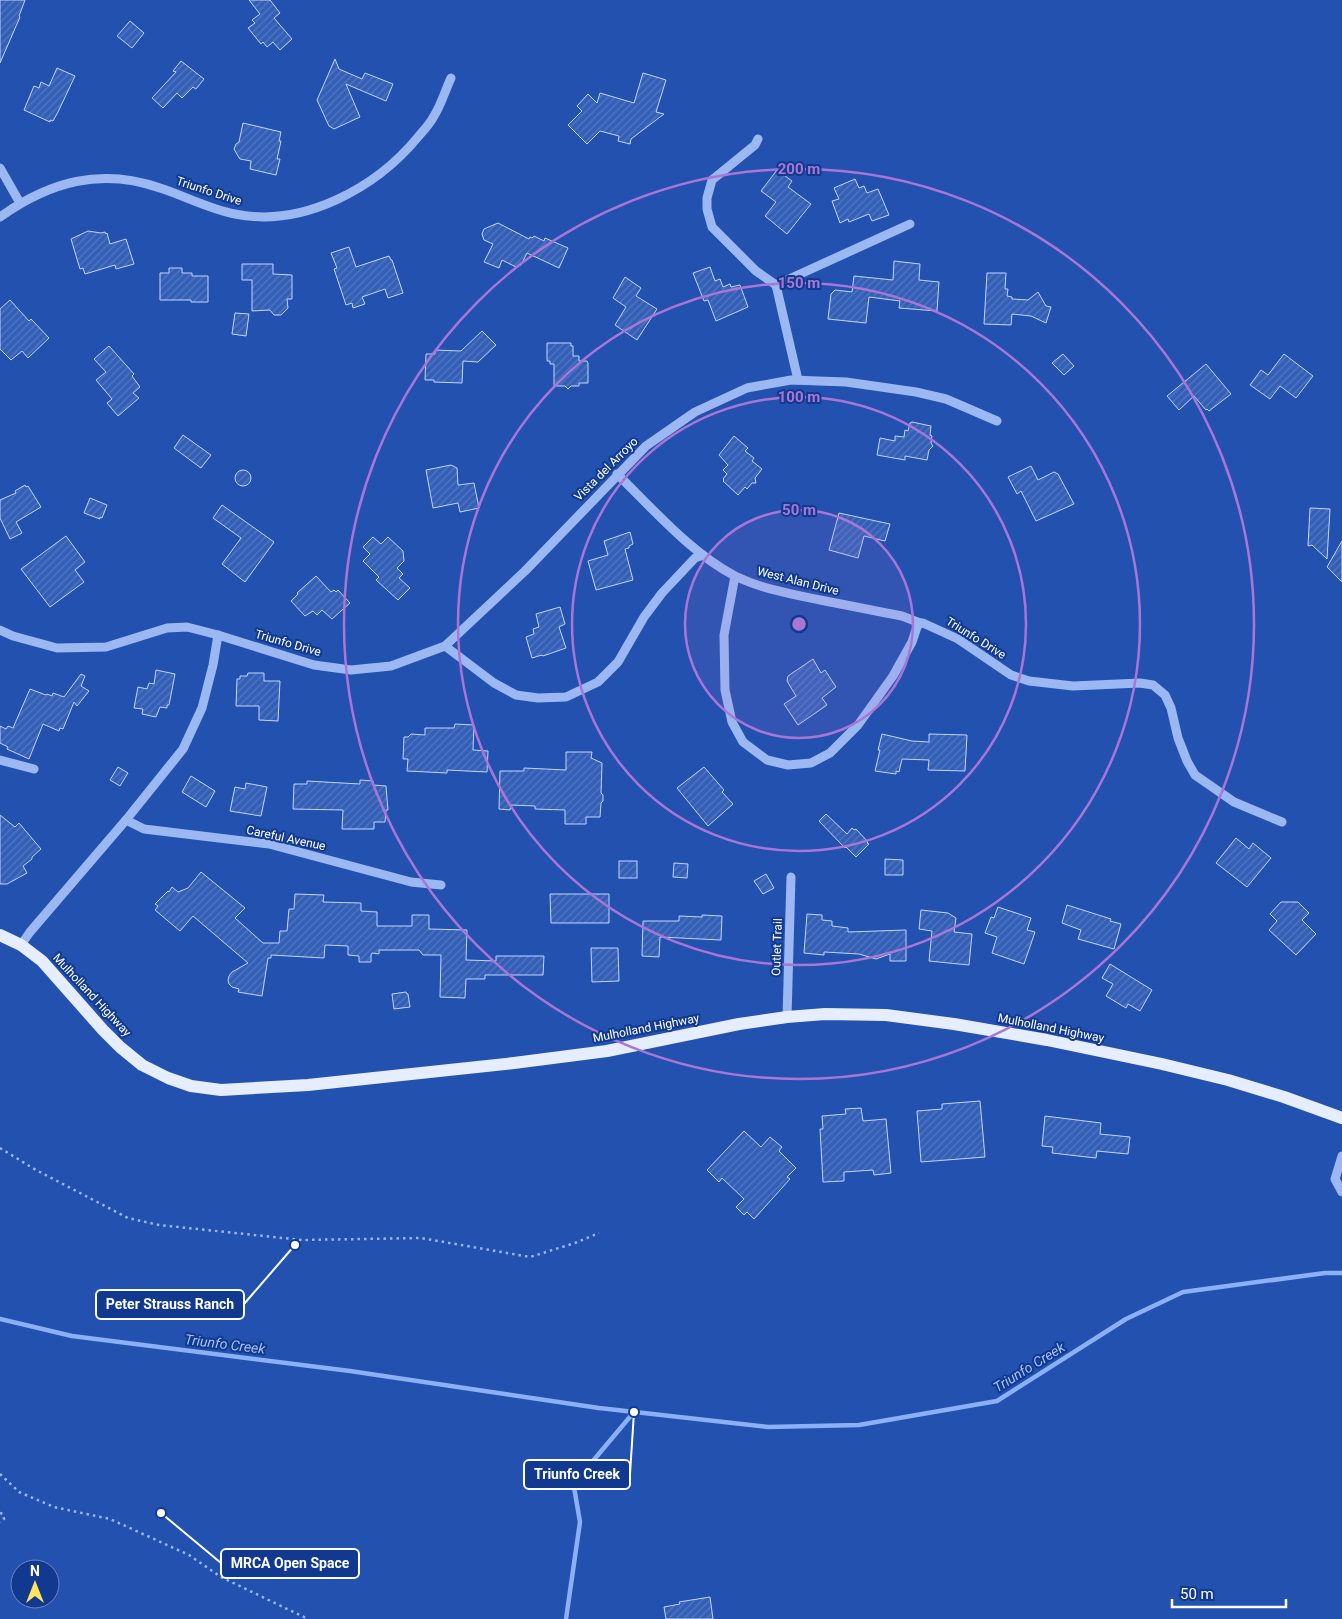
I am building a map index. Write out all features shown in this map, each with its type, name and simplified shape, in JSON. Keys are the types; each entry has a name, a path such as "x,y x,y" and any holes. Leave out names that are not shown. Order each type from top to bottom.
{"main road":[{"name":"Mulholland Highway","path":"0,935 22,945 42,961 103,1030 142,1065 168,1078 191,1086 221,1090 308,1085 434,1073 607,1051 739,1024 787,1017 825,1014 886,1015 954,1024 1047,1040 1162,1064 1228,1080 1284,1097 1342,1118"}],"street":[{"name":"Triunfo Drive","path":"0,217 20,203 58,186 90,178 127,179 159,187 201,204 235,214 279,216 310,210 342,197 369,182 406,152 434,117 451,78"},
{"path":"758,139 755,145 712,180 707,198 707,209 712,227 756,270 776,285 798,380"},
{"path":"0,168 20,203"},
{"path":"776,285 910,224"},
{"name":"Vista del Arroyo","path":"445,646 525,571 646,446 696,412 748,388 791,380 846,382 916,392 946,399 997,421"},
{"name":"West Alan Drive","path":"617,474 703,555 735,576 757,586 902,616 920,623"},
{"path":"445,646 494,683 516,695 538,698 566,697 598,682 618,662 644,617 662,593 695,558 703,555"},
{"path":"735,576 724,635 725,690 732,722 743,742 767,760 788,765 811,763 830,754 858,725 894,676 920,623"},
{"name":"Triunfo Drive","path":"920,623 936,628 958,639 1011,674 1029,681 1073,686 1140,683 1153,685 1165,695 1171,708 1181,746 1195,775 1234,802 1282,822"},
{"name":"Triunfo Drive","path":"0,630 14,636 57,648 106,647 167,628 187,627 314,665 351,670 391,666 445,646"},
{"path":"22,945 30,932 126,820 183,749 202,708 213,665 218,635"},
{"path":"0,760 34,769"},
{"name":"Careful Avenue","path":"126,820 144,829 269,844 411,882 441,885"},
{"name":"Outlet Trail","path":"787,1017 791,877"},
{"path":"1342,1156 1335,1180 1342,1192"}],"path":[{"path":"0,1148 36,1170 128,1218 159,1225 302,1240 421,1238 530,1257 575,1243 599,1233"},
{"path":"0,1474 19,1492 54,1507 110,1519 189,1556 221,1577 308,1619"},
{"path":"0,1513 3,1514 4,1519 0,1522"}],"shaded area":[{"path":"0,0 1342,0 1342,1619 0,1619"}],"building":[{"path":"0,0 25,0 20,17 0,63"},
{"path":"249,0 270,0 280,13 274,18 292,39 280,50 273,42 267,47 263,42 261,44 248,28 255,23 252,20 260,14"},
{"path":"130,21 144,33 132,48 117,36"},
{"path":"335,59 339,69 362,79 365,73 393,84 386,101 346,84 360,117 334,129 329,126 317,100"},
{"path":"181,61 204,79 196,89 193,87 182,98 177,93 163,108 152,98 176,72 173,71"},
{"path":"57,68 75,76 58,112 53,121 50,120 50,122 24,110 34,86 39,88 41,82 49,86"},
{"path":"643,73 666,80 656,112 664,114 631,139 630,144 618,141 619,136 600,131 587,144 568,125 582,111 577,106 588,94 597,103 600,93 634,103"},
{"path":"243,123 281,132 277,159 280,159 276,175 250,169 251,161 240,159 238,156 234,149 239,142"},
{"path":"777,170 792,181 788,187 811,204 787,234 765,216 776,202 761,191"},
{"path":"855,179 859,188 864,186 867,193 878,189 889,215 872,221 869,214 849,222 848,219 840,223 832,201 839,199 834,188"},
{"path":"498,223 529,239 534,236 544,241 545,238 568,248 559,268 527,253 521,265 516,267 502,260 499,268 484,262 493,244 484,240 482,234 484,229"},
{"path":"88,231 107,233 110,244 126,239 134,264 116,269 115,265 85,274 83,268 80,269 71,239"},
{"path":"349,247 356,267 389,256 403,293 388,298 385,289 362,297 365,304 353,308 352,303 346,305 334,269 337,268 331,253"},
{"path":"894,261 920,264 919,280 939,282 937,311 899,308 900,301 869,297 866,323 828,319 831,294 835,290 852,292 854,276 893,280"},
{"path":"242,264 273,264 273,274 292,275 292,299 287,299 288,308 281,315 274,315 270,310 252,311 252,280 242,280"},
{"path":"710,267 715,281 720,279 723,287 730,284 731,287 740,285 748,307 716,321 708,300 704,301 693,273"},
{"path":"169,268 182,268 182,273 192,273 192,276 208,276 208,302 160,300 160,273 169,273"},
{"path":"987,273 1006,273 1005,289 1008,289 1007,296 1012,297 1012,299 1028,300 1038,292 1046,306 1051,307 1046,323 1031,316 1012,314 1011,325 984,324"},
{"path":"625,277 641,288 636,296 657,309 637,340 615,325 626,307 613,298"},
{"path":"10,300 29,321 31,319 49,338 28,358 22,351 11,360 0,349 0,309"},
{"path":"235,313 249,314 246,336 232,334"},
{"path":"482,331 496,345 478,362 463,361 462,383 425,380 426,354 435,354 435,350 461,351"},
{"path":"547,343 571,343 571,346 573,346 573,356 579,356 579,361 587,361 588,363 588,383 579,383 579,386 571,386 568,389 565,386 554,386 554,364 550,364 550,361 547,361"},
{"path":"109,346 134,374 132,376 140,387 133,393 139,398 118,416 107,403 112,399 96,380 106,372 94,359"},
{"path":"1063,354 1074,366 1064,375 1052,363"},
{"path":"1284,354 1313,376 1296,398 1280,386 1270,399 1250,385 1261,370 1268,375"},
{"path":"1206,364 1231,394 1209,411 1194,396 1179,410 1167,396"},
{"path":"912,422 931,426 930,435 932,436 931,443 933,446 929,450 927,460 905,456 905,460 877,455 880,438 895,441 895,436 904,437 905,430 908,431"},
{"path":"183,435 211,455 201,468 174,448"},
{"path":"734,436 748,448 745,451 754,458 752,461 762,469 755,478 756,483 752,483 747,489 745,487 738,495 723,481 727,474 723,470 728,465 719,455"},
{"path":"451,465 457,468 458,485 474,483 479,508 460,512 458,503 433,508 426,470"},
{"path":"1031,466 1038,480 1054,472 1058,474 1074,504 1036,521 1021,491 1017,494 1008,477"},
{"path":"240,470 246,470 251,475 249,484 240,486 235,481 235,475"},
{"path":"25,485 26,487 28,486 41,507 16,522 22,533 10,539 0,518 0,500 16,493 15,491"},
{"path":"90,498 107,505 102,518 84,513"},
{"path":"222,505 274,542 245,582 222,564 241,538 213,518"},
{"path":"1310,508 1330,509 1327,559 1312,545 1308,546"},
{"path":"839,513 890,524 885,541 864,536 858,558 829,550"},
{"path":"630,532 633,544 625,549 633,580 596,590 588,561 608,555 604,541"},
{"path":"66,536 85,562 75,570 84,582 50,607 21,569"},
{"path":"373,537 381,544 388,537 403,551 404,561 397,568 403,574 399,578 410,588 398,600 376,580 379,577 363,561 370,554 363,547"},
{"path":"1342,541 1342,582 1327,567"},
{"path":"316,576 331,592 338,590 350,603 332,619 322,610 317,615 313,611 305,616 291,601"},
{"path":"560,607 565,624 559,627 566,648 532,658 526,637 534,634 533,629 539,627 536,614"},
{"path":"813,659 821,673 825,670 836,687 822,698 827,705 798,725 784,704 796,696 787,681 788,676"},
{"path":"156,670 175,674 169,705 167,705 167,708 160,707 156,717 142,714 143,709 134,708 138,687 147,689 149,683 154,684"},
{"path":"248,673 264,673 264,681 280,681 278,721 259,720 259,706 236,706 237,679 240,679 240,676 247,676"},
{"path":"81,674 85,676 81,686 89,691 77,706 74,702 63,729 60,728 59,731 43,724 29,759 7,749 8,747 0,743 0,726 6,729 8,726 13,728 30,689 46,695 52,696 53,693 64,697"},
{"path":"455,724 474,725 473,750 488,751 487,772 407,771 408,759 403,759 404,737 408,737 411,734 425,735 425,728 454,728"},
{"path":"882,734 912,741 929,742 929,734 967,735 965,771 928,770 929,760 902,759 899,772 896,771 896,774 875,771"},
{"path":"566,752 592,752 591,758 602,763 601,793 603,801 601,803 600,817 586,817 586,824 565,824 565,810 535,809 535,806 511,805 510,810 499,809 500,771 524,771 524,768 566,770"},
{"path":"118,767 128,773 120,786 110,780"},
{"path":"704,767 724,790 722,792 733,804 708,826 677,788"},
{"path":"191,776 215,791 206,807 182,792"},
{"path":"360,780 373,781 373,785 386,786 388,810 386,810 385,822 374,822 374,829 342,829 343,810 293,809 294,784 307,784 307,781 360,784"},
{"path":"246,783 267,787 261,816 230,811 235,787 245,789"},
{"path":"826,814 847,834 852,828 856,829 868,842 869,844 856,857 819,821"},
{"path":"0,815 15,827 19,823 41,849 23,866 27,873 7,884 0,884"},
{"path":"1236,838 1249,849 1253,843 1271,858 1247,887 1216,863"},
{"path":"885,859 903,860 903,875 885,875"},
{"path":"619,861 637,861 637,878 619,878"},
{"path":"674,863 688,864 687,878 673,877"},
{"path":"201,872 245,908 235,918 263,943 279,943 280,931 287,931 289,909 294,909 295,894 324,895 323,902 361,903 361,911 377,912 377,926 412,926 412,915 429,915 429,929 467,930 466,960 496,961 496,956 544,956 543,975 485,975 485,979 466,979 465,998 440,997 441,955 423,955 419,950 379,950 379,954 372,953 371,962 359,962 359,956 348,955 348,946 325,945 324,958 271,955 271,958 268,958 262,996 238,992 239,989 229,984 229,976 232,972 248,963 193,916 180,931 155,910 158,906 155,904 172,887 178,892 188,888"},
{"path":"766,874 774,888 763,894 754,881"},
{"path":"550,894 609,894 609,923 551,923"},
{"path":"1281,902 1298,902 1309,913 1302,920 1316,934 1296,955 1269,930 1277,921 1270,914"},
{"path":"1067,905 1121,924 1114,949 1078,939 1081,930 1062,923"},
{"path":"998,907 1031,918 1027,930 1035,932 1024,964 992,953 997,937 985,933 991,917 994,918"},
{"path":"921,910 948,913 956,918 954,932 972,934 969,965 929,961 932,931 919,929"},
{"path":"807,914 822,915 822,920 832,921 832,926 848,928 848,932 906,930 906,961 890,961 890,954 876,959 859,954 824,952 824,955 804,953"},
{"path":"702,915 722,916 721,940 660,937 659,957 642,956 643,921 679,921 679,916 702,917"},
{"path":"591,948 618,948 619,981 592,982"},
{"path":"1110,964 1152,990 1140,1011 1128,1004 1126,1008 1106,996 1113,984 1102,978"},
{"path":"406,992 410,1007 394,1009 392,994"},
{"path":"980,1101 985,1157 921,1162 917,1111 942,1109 942,1104"},
{"path":"861,1108 863,1121 886,1119 891,1173 874,1175 873,1170 844,1172 844,1181 823,1182 820,1129 823,1129 822,1116 846,1114 845,1109"},
{"path":"1045,1116 1101,1123 1100,1134 1130,1137 1128,1154 1097,1151 1096,1158 1052,1153 1053,1147 1042,1146"},
{"path":"744,1131 761,1147 770,1137 782,1147 779,1151 796,1168 787,1177 790,1179 754,1219 747,1212 744,1215 736,1207 744,1199 722,1178 719,1182 707,1170"},
{"path":"710,1597 713,1619 666,1619 664,1607 680,1604 679,1602"}],"waterway":[{"name":"Triunfo Creek","path":"0,1319 72,1336 350,1371 599,1408 768,1427 859,1425 997,1401 1126,1319 1183,1292 1325,1273 1342,1273"},
{"path":"566,1619 580,1522 574,1487 582,1474 634,1412"}],"place":[{"name":"Peter Strauss Ranch","path":"295,1245"},
{"name":"Triunfo Creek","path":"634,1412"},
{"name":"MRCA Open Space","path":"161,1513"}]}
